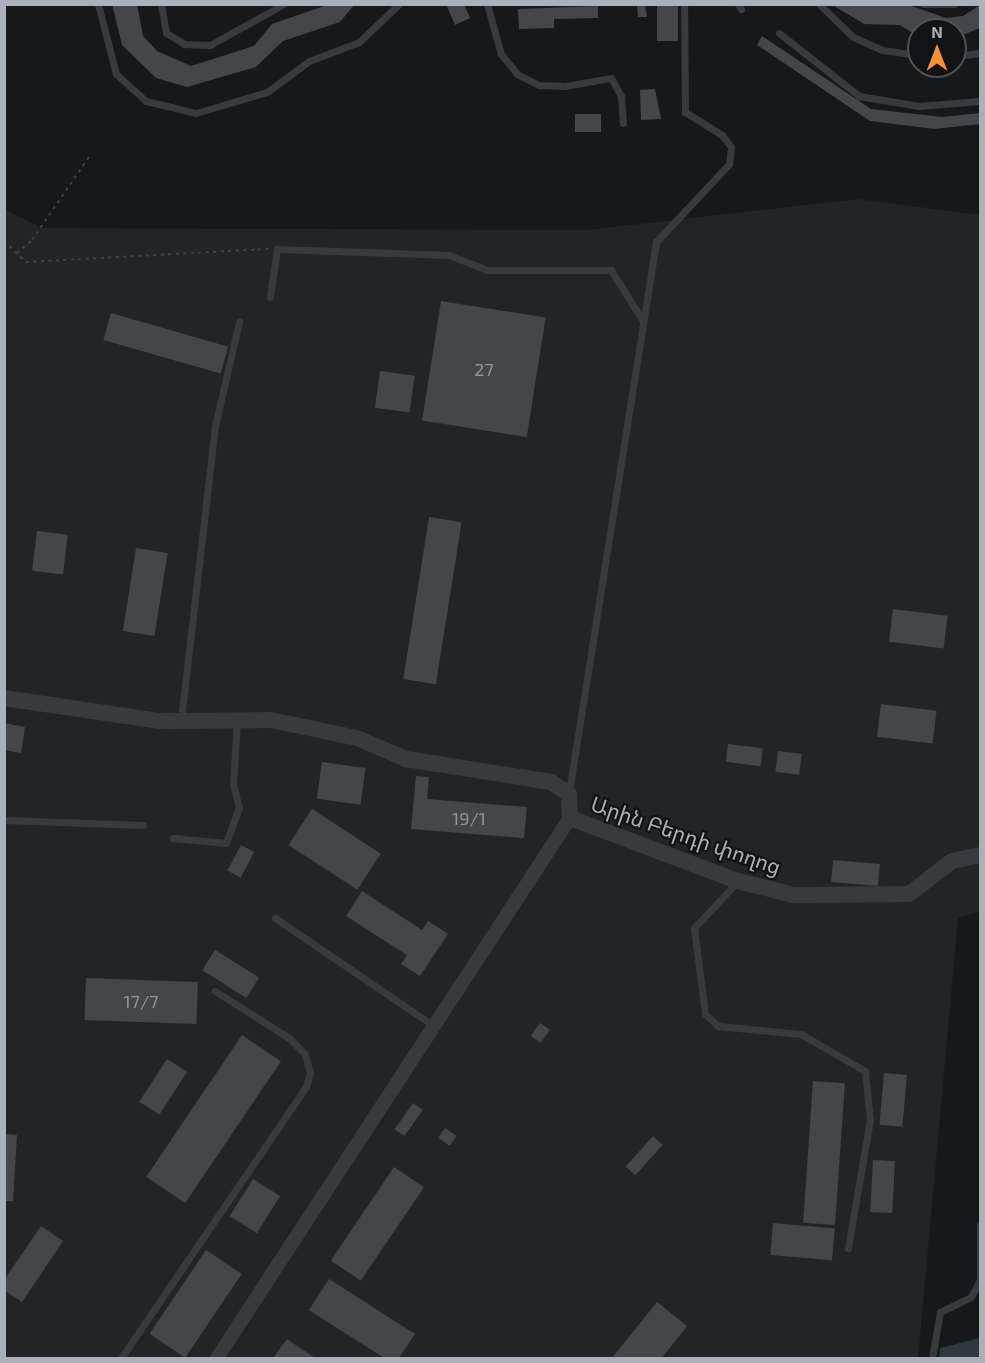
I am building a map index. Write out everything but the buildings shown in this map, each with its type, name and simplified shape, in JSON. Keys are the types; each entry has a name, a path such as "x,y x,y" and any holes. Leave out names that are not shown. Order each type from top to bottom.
{"street":[{"name":"Արին Բերդի փողոց","path":"4,698 182,720 237,720 310,727 357,738 406,759 551,782 569,794 570,818 738,881 793,895 909,894 952,861 981,855"},
{"path":"217,1359 570,818"}],"lane":[{"path":"98,4 116,74 146,101 195,113 267,92 309,61 359,42 399,4"},
{"path":"161,4 166,33 184,44 210,45 284,4"},
{"path":"487,4 501,54 517,74 539,85 565,86 611,78 621,96 624,123"},
{"path":"569,794 637,377 641,318 656,242 729,164 730,147 722,135 685,112 684,4"},
{"path":"819,4 853,37 882,50 907,53"},
{"path":"923,4 954,4"},
{"path":"779,33 859,96 918,106 981,101"},
{"path":"270,297 277,249 449,255 487,270 612,270 641,318"},
{"path":"182,720 215,426 238,321"},
{"path":"173,838 226,843 238,808 232,784 237,720"},
{"path":"4,820 143,825"},
{"path":"738,881 694,928 705,1014 718,1026 801,1034 865,1071 870,1120 848,1248"},
{"path":"275,918 434,1026"},
{"path":"121,1359 306,1088 310,1073 305,1054 289,1038 215,992"},
{"path":"932,1359 940,1312 971,1298 980,1280 981,1225"}],"path":[{"path":"17,254 32,240 89,157"},
{"path":"4,242 26,262 277,249"}],"shaded area":[{"path":"858,199 980,215 980,912 958,918 918,1358 5,1358 5,209 42,228 587,230"},
{"path":"980,1338 980,1358 939,1358 940,1348"}]}
